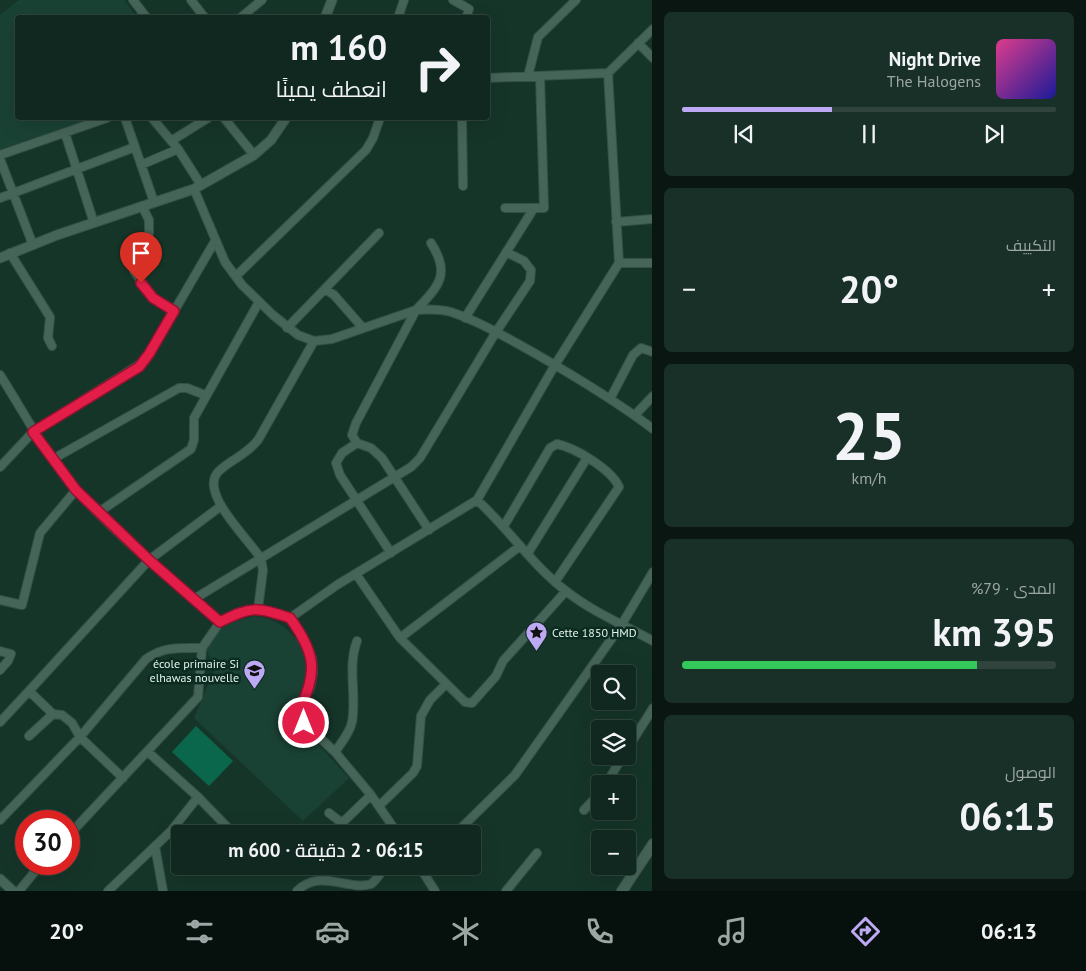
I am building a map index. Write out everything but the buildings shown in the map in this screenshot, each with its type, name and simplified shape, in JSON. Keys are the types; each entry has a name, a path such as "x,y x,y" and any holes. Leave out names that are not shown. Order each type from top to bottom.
{"main road":[{"path":"622,891 652,844"}],"street":[{"path":"133,0 144,15"},
{"path":"191,0 203,15"},
{"path":"244,15 262,0"},
{"path":"326,15 332,0"},
{"path":"399,15 404,0"},
{"path":"453,0 469,9 467,15"},
{"path":"528,76 538,37 576,0"},
{"path":"490,78 608,73 652,29"},
{"path":"638,43 652,58"},
{"path":"290,618 356,574 477,500 555,365 619,264 608,73"},
{"path":"505,208 544,208 540,76"},
{"path":"0,155 101,120"},
{"path":"125,120 154,202"},
{"path":"154,120 178,149 197,187 215,241 236,276 259,302 287,328 298,335 314,341 332,339 390,317 416,310 443,310 496,332 555,365 636,415 652,429"},
{"path":"171,141 205,120"},
{"path":"226,120 254,156"},
{"path":"0,258 197,187 254,156 271,140 281,120"},
{"path":"236,276 366,150 373,138 379,120"},
{"path":"462,120 463,186"},
{"path":"65,133 94,223"},
{"path":"0,198 135,147"},
{"path":"141,165 178,149"},
{"path":"0,159 33,245"},
{"path":"142,206 149,220 149,233 133,261 134,271 153,298 174,311"},
{"path":"465,318 534,208"},
{"path":"616,222 652,219"},
{"path":"287,328 378,233"},
{"path":"0,468 33,432 139,367 149,354 215,241"},
{"path":"429,530 382,458 371,448 357,443 352,434 416,310 431,294 442,274 441,259 431,243"},
{"path":"194,599 393,476 411,467 428,448 496,332 530,281 531,270 524,261 506,252"},
{"path":"10,254 50,317 48,338 52,346"},
{"path":"619,264 652,263"},
{"path":"326,289 334,295 363,328"},
{"path":"99,512 191,449 194,440 194,418 259,302"},
{"path":"258,609 263,570 261,559 221,506 214,491 213,480 219,472 249,452 258,440 314,341"},
{"path":"610,399 633,355 641,348 652,352"},
{"path":"0,375 33,432 76,490 149,560 220,622"},
{"path":"53,459 179,388 187,388 205,396"},
{"path":"636,415 652,396"},
{"path":"357,443 342,453 336,463 340,475 391,552"},
{"path":"504,526 550,448 557,444 566,446 609,472 619,487 556,582"},
{"path":"528,553 587,458"},
{"path":"0,600 22,605 40,533 76,490"},
{"path":"477,500 566,591 652,641"},
{"path":"0,722 149,560 221,506"},
{"path":"400,638 520,546"},
{"path":"464,825 515,775 622,624 652,572"},
{"path":"356,574 400,638 468,704 472,704 496,676 503,661 566,591"},
{"path":"80,823 198,697 202,648 220,622 237,613 258,609 290,618 306,643 312,658 313,673 310,688 300,708 304,723 335,752 371,795 392,825"},
{"path":"335,752 347,735 352,722 350,667 356,641"},
{"path":"0,820 80,737 152,654 169,648 202,648"},
{"path":"0,651 11,654 0,670"},
{"path":"379,806 413,773 417,766 421,716 430,700 446,684"},
{"path":"29,691 53,714 62,715 72,722 80,737 123,778"},
{"path":"636,735 652,708"},
{"path":"29,736 53,714"},
{"path":"148,752 198,797 225,825"},
{"path":"329,813 342,823 371,795"},
{"path":"108,891 155,846 198,797"},
{"path":"584,810 591,803"},
{"path":"155,846 163,891"},
{"path":"506,891 536,853"},
{"path":"18,891 32,875"},
{"path":"297,891 311,882 320,881 348,888 361,888 372,883 379,875"},
{"path":"425,875 435,891"},
{"path":"0,879 13,891"}],"shaded area":[{"path":"19,0 124,0 135,15 15,15 15,120 86,120 0,150 0,15"},
{"name":"école primaire Si elhawas nouvelle","path":"255,616 269,619 283,626 303,645 308,666 307,684 296,708 297,718 295,724 302,727 349,778 303,821 194,718 215,669 206,649 214,635 229,623"}],"green space":[{"path":"196,726 233,761 209,786 172,752"}],"place":[{"name":"Cette 1850 HMD","path":"536,652"},
{"name":"école primaire Si elhawas nouvelle","path":"255,690"}],"route":[{"path":"141,283 153,298 174,311 145,361 139,367 33,432 76,490 149,560 220,622 237,613 258,609 290,618 306,643 312,658 313,673 310,688 300,708 304,723"}]}
